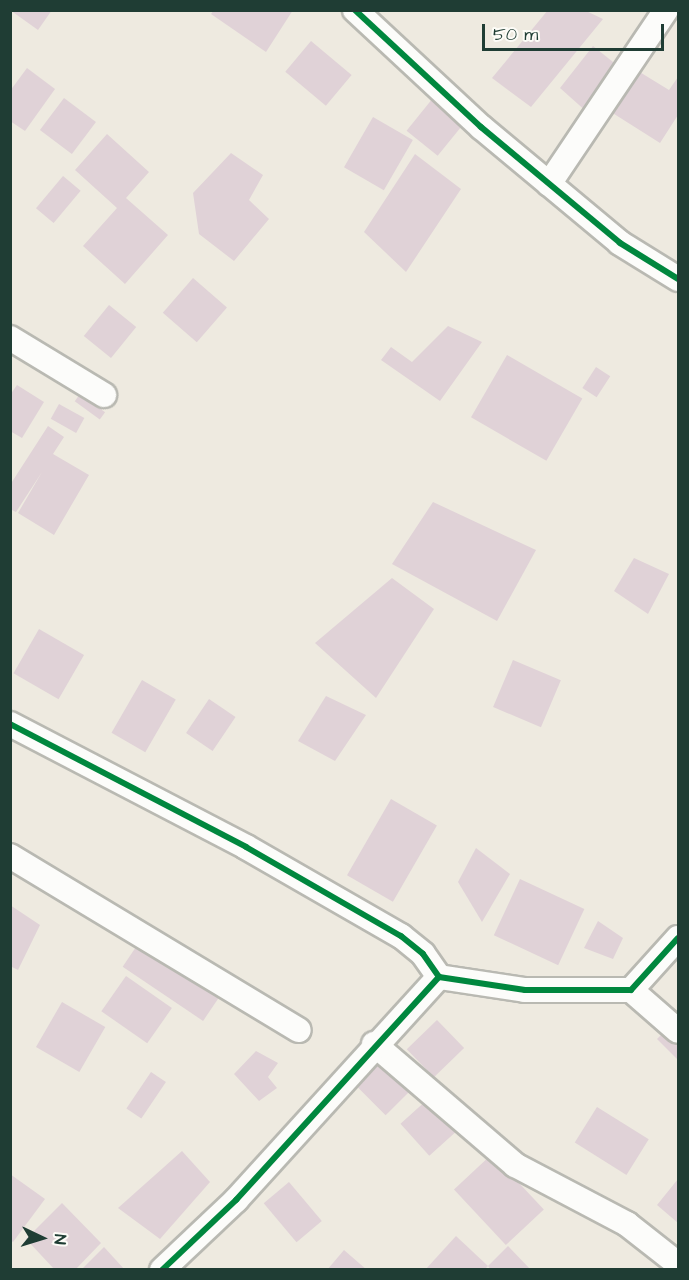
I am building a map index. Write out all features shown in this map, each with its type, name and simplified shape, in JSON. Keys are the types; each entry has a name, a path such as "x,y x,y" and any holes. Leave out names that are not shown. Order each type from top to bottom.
{"street":[{"path":"355,10 549,184 620,243 678,279"},
{"path":"549,184 666,10"},
{"path":"10,338 105,395"},
{"path":"10,724 246,847 401,936 423,954 439,977 525,990 631,990 678,1031"},
{"path":"10,856 299,1030"},
{"path":"631,990 678,938"},
{"path":"162,1269 236,1200 374,1044 439,977"},
{"path":"374,1044 514,1165 627,1224 678,1264"}],"building":[{"path":"10,10 52,10 38,30"},
{"path":"214,10 293,10 266,52 211,14"},
{"path":"548,10 584,10 603,19 531,107 492,78"},
{"path":"311,41 352,75 326,106 285,72"},
{"path":"593,46 618,66 588,113 560,88"},
{"path":"27,68 55,89 25,131 10,121 10,91"},
{"path":"638,71 669,90 678,77 678,115 660,143 611,112"},
{"path":"64,98 96,122 72,154 40,130"},
{"path":"433,98 464,123 438,156 407,131"},
{"path":"373,117 413,140 384,190 344,167"},
{"path":"107,134 149,172 126,198 168,235 125,284 83,246 117,208 75,170"},
{"path":"231,153 263,175 249,200 269,219 234,261 199,234 193,193"},
{"path":"415,154 461,189 406,272 364,232"},
{"path":"63,176 81,191 54,223 36,208"},
{"path":"193,278 227,308 197,342 163,313"},
{"path":"109,305 136,327 111,358 84,336"},
{"path":"448,326 482,342 440,401 381,360 391,347 412,362"},
{"path":"507,355 582,398 546,461 471,417"},
{"path":"596,367 610,376 597,397 582,388"},
{"path":"17,385 44,402 22,438 10,431 10,395"},
{"path":"80,394 105,412 100,420 75,401"},
{"path":"59,404 84,418 76,433 51,419"},
{"path":"48,426 64,437 53,454 89,475 54,535 18,513 42,472 16,512 10,509 10,485"},
{"path":"433,502 536,550 497,621 392,564"},
{"path":"634,558 669,574 648,614 614,591"},
{"path":"392,578 434,609 376,698 315,643"},
{"path":"39,629 84,655 59,699 14,673"},
{"path":"513,660 561,680 541,727 493,707"},
{"path":"142,680 176,700 145,752 112,733"},
{"path":"326,696 366,715 335,761 298,741"},
{"path":"209,699 236,717 213,751 186,733"},
{"path":"391,799 437,826 393,902 347,875"},
{"path":"476,848 510,874 482,922 458,882"},
{"path":"520,879 584,909 558,965 494,935"},
{"path":"10,905 40,925 18,970 10,966"},
{"path":"598,921 623,938 613,959 584,948"},
{"path":"140,941 220,995 203,1021 123,967"},
{"path":"126,976 172,1008 147,1043 101,1011"},
{"path":"62,1002 105,1027 79,1072 36,1047"},
{"path":"437,1020 464,1048 434,1077 407,1049"},
{"path":"669,1027 678,1037 678,1060 657,1039"},
{"path":"256,1051 278,1063 268,1077 277,1088 259,1101 234,1074"},
{"path":"380,1063 409,1092 386,1115 357,1086"},
{"path":"151,1072 166,1082 141,1119 126,1108"},
{"path":"428,1099 457,1131 429,1156 401,1124"},
{"path":"597,1107 649,1139 626,1175 575,1143"},
{"path":"182,1151 210,1182 160,1239 118,1208"},
{"path":"492,1154 544,1210 506,1245 454,1189"},
{"path":"10,1174 45,1199 13,1242 10,1240"},
{"path":"678,1179 678,1223 657,1205"},
{"path":"289,1182 322,1221 297,1242 264,1203"},
{"path":"62,1203 101,1243 75,1270 55,1270 26,1239"},
{"path":"456,1236 488,1266 484,1270 425,1270"},
{"path":"508,1246 531,1270 491,1270 488,1266"},
{"path":"104,1247 125,1270 81,1270"},
{"path":"344,1250 367,1270 327,1270"}],"cycle path":[{"path":"355,10 481,127 620,243 678,279"},
{"path":"10,724 246,847 401,936 423,954 439,977 525,990 631,990 678,938"},
{"path":"162,1270 236,1200 439,977"}]}
